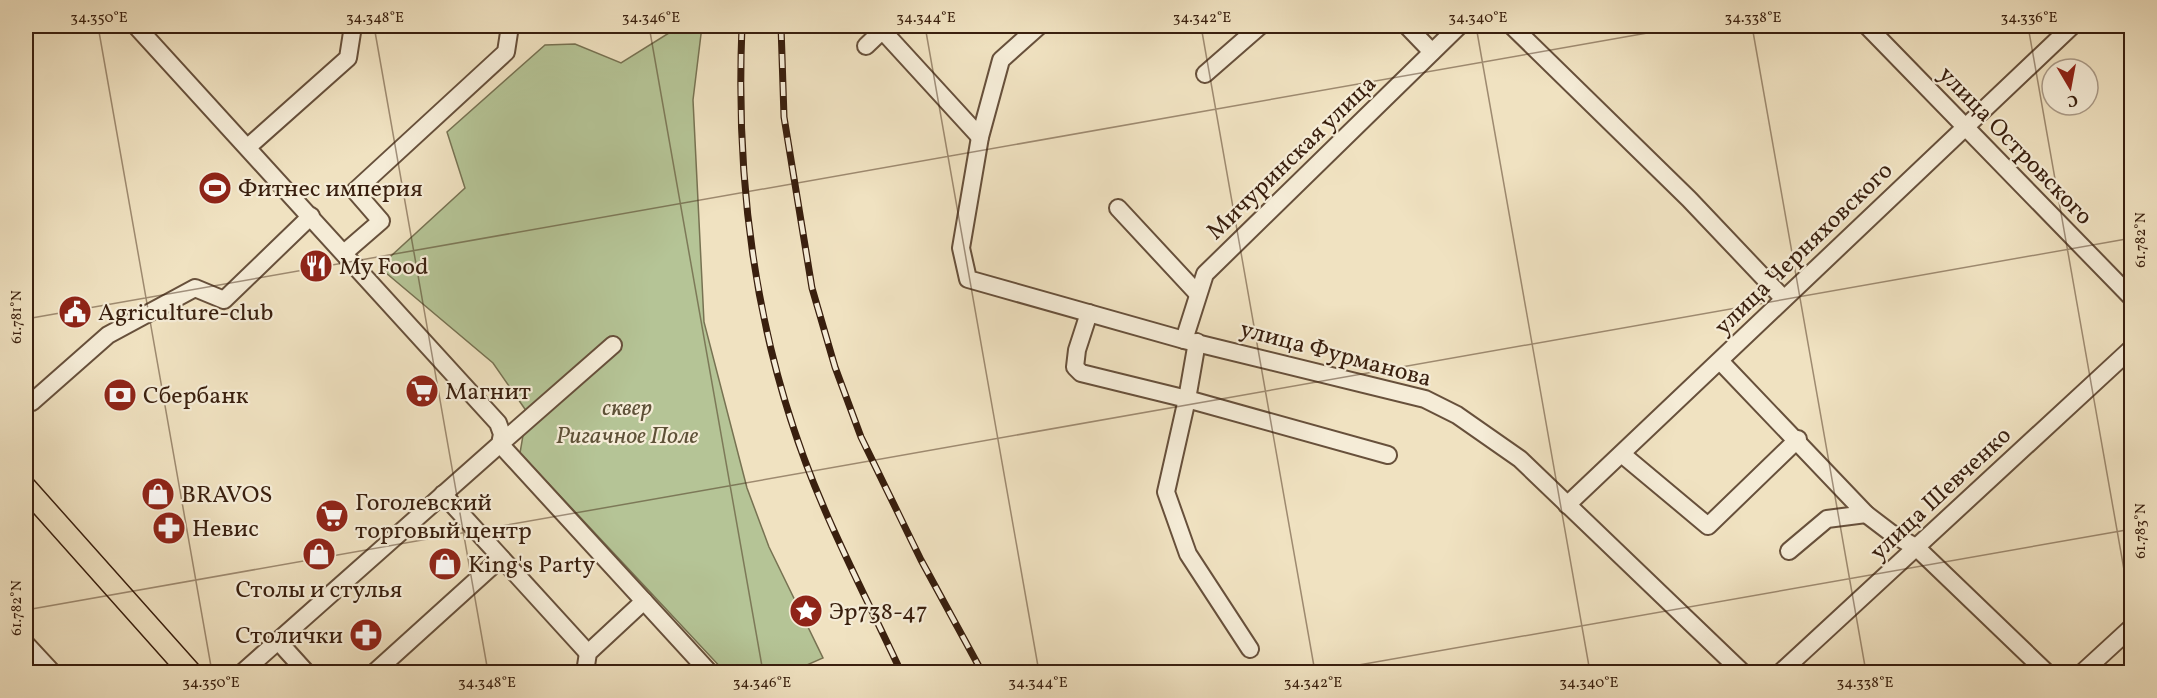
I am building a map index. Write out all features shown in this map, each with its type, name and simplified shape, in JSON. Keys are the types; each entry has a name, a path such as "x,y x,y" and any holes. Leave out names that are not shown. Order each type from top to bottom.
{"main road":[{"path":"26,488 190,672"}],"street":[{"path":"136,26 498,423 502,434 500,444"},
{"path":"248,147 348,58 353,26"},
{"path":"344,253 381,221 356,191 506,52 510,26"},
{"path":"980,137 1001,60 1040,26"},
{"path":"1205,74 1260,26"},
{"path":"1407,26 1432,52"},
{"name":"Мичуринская улица","path":"1251,649 1188,555 1166,492 1187,399 1197,293 1205,274 1459,26"},
{"path":"1512,26 1689,199 1783,298"},
{"name":"улица Островского","path":"1867,26 2132,298"},
{"name":"улица Черняховского","path":"1568,505 1623,455 1783,298 2072,26"},
{"path":"866,46 884,28 980,137"},
{"name":"улица Фурманова","path":"980,137 961,248 968,279 1191,341 1425,399 1457,415 1520,459 1742,672"},
{"path":"1118,208 1197,293"},
{"path":"32,402 108,334 195,288 224,300 311,216"},
{"path":"1089,313 1077,350 1075,367 1081,373 1187,399 1388,455"},
{"path":"243,672 613,345"},
{"name":"улица Шевченко","path":"1781,672 2132,348"},
{"path":"1720,361 1798,439 1866,514 1891,533 1917,548 2046,672"},
{"path":"1623,455 1708,526 1798,439"},
{"path":"500,444 709,672"},
{"path":"443,494 588,653"},
{"path":"1789,551 1827,519 1866,514"},
{"path":"375,672 501,558"},
{"path":"585,672 588,653 644,602"},
{"path":"2083,672 2132,627"},
{"path":"278,641 306,672"},
{"path":"26,644 52,672"}],"green space":[{"name":"сквер Ригачное Поле","path":"670,26 702,26 693,100 704,322 747,488 769,547 823,658 791,672 725,672 520,453 527,412 493,363 379,267 465,188 447,132 545,45 575,44 621,63 669,33"}],"railway":[{"path":"742,26 741,88 747,211 767,332 782,392 801,450 833,529 901,672"},
{"path":"781,26 784,117 812,288 835,367 861,437 921,560 982,672"}],"place":[{"name":"Фитнес империя","path":"215,188"},
{"name":"My Food","path":"316,266"},
{"name":"Agriculture-club","path":"75,312"},
{"name":"Магнит","path":"422,391"},
{"name":"Сбербанк","path":"120,395"},
{"name":"BRAVOS","path":"158,494"},
{"name":"Гоголевский торговый центр","path":"332,516"},
{"name":"Невис","path":"169,528"},
{"name":"Столы и стулья","path":"319,554"},
{"name":"King's Party","path":"445,564"},
{"name":"Эр738-47","path":"806,611"},
{"name":"Столички","path":"366,635"}]}
